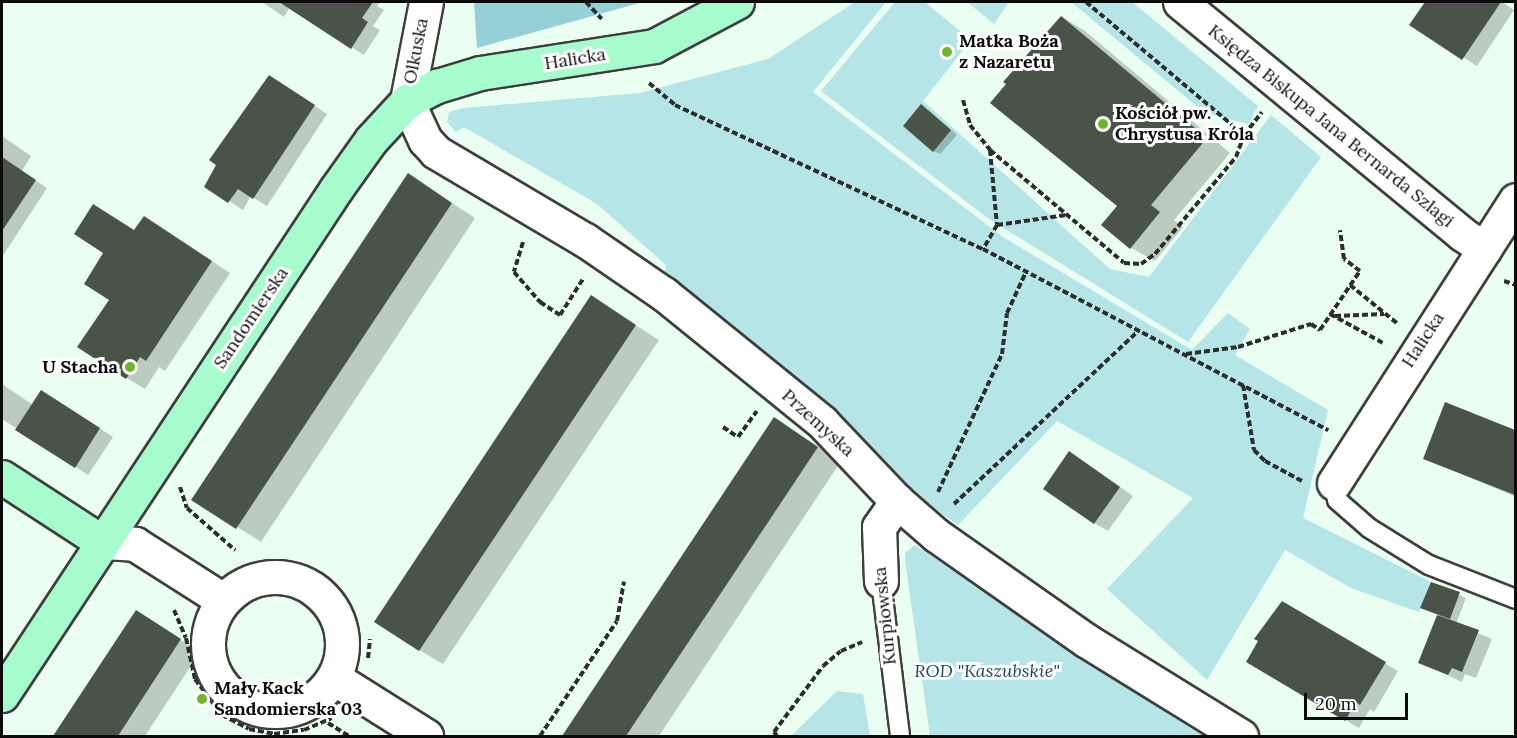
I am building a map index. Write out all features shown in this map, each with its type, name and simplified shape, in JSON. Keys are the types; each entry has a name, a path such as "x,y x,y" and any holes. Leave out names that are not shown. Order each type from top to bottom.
{"street":[{"name":"Olkuska","path":"407,101 426,2"},
{"name":"Halicka","path":"407,101 437,86 480,73 654,46 737,2"},
{"name":"Księdza Biskupa Jana Bernarda Szlagi","path":"1180,2 1485,249"},
{"name":"Przemyska","path":"407,101 425,140 436,152 585,240 663,294 822,422 897,501 935,516 1087,641 1240,736"},
{"name":"Sandomierska","path":"2,695 336,189 371,140 407,101"},
{"name":"Halicka","path":"1335,492 1356,447 1515,200"},
{"path":"2,477 102,542 135,543 223,600"},
{"name":"Kurpiowska","path":"881,581 879,527 897,501"},
{"path":"273,576 302,582 323,596 338,618 343,638 341,658 344,684 289,711 260,711 234,699 215,677 207,651 210,624 223,600 255,580 273,576"},
{"path":"344,684 426,736"}],"lane":[{"path":"1335,492 1369,528 1429,565 1515,599"},
{"name":"Kurpiowska","path":"881,581 885,637 900,736"}],"path":[{"path":"1086,2 1244,135"},
{"path":"628,50 645,79 675,105 982,249 1185,354 1356,447"},
{"path":"963,100 970,125 990,150 1124,263 1141,264 1155,254 1236,157 1244,135 1282,86"},
{"path":"982,249 998,225 990,150"},
{"path":"532,210 514,272 540,302 560,315 582,281"},
{"path":"998,225 1066,215"},
{"path":"1185,354 1238,347 1311,324 1320,330 1360,270 1344,259 1340,230"},
{"path":"935,516 1002,354 1007,313 1026,272"},
{"path":"1350,285 1403,328"},
{"path":"1332,315 1385,314"},
{"path":"1332,315 1391,348"},
{"path":"935,516 1139,330"},
{"path":"1243,385 1254,450 1265,461 1335,492"},
{"path":"723,427 738,437 754,415"},
{"path":"179,485 187,508 235,550"},
{"path":"540,736 617,621 624,582"},
{"path":"170,603 186,638 195,679 222,715 249,729 274,734 308,729 328,723 349,736"},
{"path":"770,736 775,734 829,659 856,644 885,637"},
{"path":"328,723 344,684 368,662 370,639"},
{"path":"303,736 308,729"}],"green space":[{"path":"855,2 886,2 813,92 1003,237 1192,350 1228,313 1250,329 1235,355 1328,410 1303,518 1431,582 1419,612 1351,588 1285,550 1207,680 1107,589 1193,498 1057,421 958,525 916,496 852,426 664,278 666,265 597,204 464,127 456,132 447,122 449,112 463,108 640,93 768,59"},
{"path":"895,2 925,2 971,40 923,101 1110,269 1149,277 1271,115 1321,157 1188,342 989,219 821,91"},
{"path":"967,2 1009,2 994,24"},
{"path":"1071,2 1132,2 1258,106 1248,124 1205,113"},
{"name":"ROD \"Kaszubskie\"","path":"915,545 1204,736 930,736 905,561 905,553"},
{"path":"837,691 863,694 870,736 791,736"}],"shaded area":[{"path":"474,2 643,2 477,48"}],"building":[{"path":"279,2 373,2 362,18 368,22 351,49"},
{"path":"1425,2 1501,2 1462,60 1409,25"},
{"name":"Kościół pw. Chrystusa Króla","path":"1061,16 1207,138 1151,205 1160,212 1130,249 1101,225 1117,206 990,103 1006,84 1003,82"},
{"path":"269,75 315,105 253,199 238,189 228,203 204,187 216,165 209,160"},
{"path":"921,104 951,130 933,152 903,126"},
{"path":"2,157 36,180 2,231"},
{"path":"408,173 452,203 236,529 191,500"},
{"path":"93,204 134,230 144,216 212,261 146,361 140,357 126,379 77,347 109,300 84,284 103,253 74,234"},
{"path":"591,295 636,325 419,651 374,622"},
{"path":"41,390 100,428 75,468 15,430"},
{"path":"1445,402 1515,430 1515,495 1423,459"},
{"path":"774,417 818,447 626,736 562,736"},
{"path":"1069,451 1120,487 1094,524 1043,489"},
{"path":"1431,582 1460,592 1450,619 1420,608"},
{"path":"1282,601 1386,662 1360,705 1356,702 1345,721 1246,662 1258,641 1254,639"},
{"path":"136,610 181,639 118,736 53,736"},
{"path":"1437,615 1479,630 1462,672 1452,668 1448,675 1418,663"}],"place":[{"name":"Matka Boża z Nazaretu","path":"947,52"},
{"name":"Kościół pw. Chrystusa Króla","path":"1103,124"},
{"name":"U Stacha","path":"130,367"},
{"name":"Mały Kack Sandomierska 03","path":"202,699"}]}
